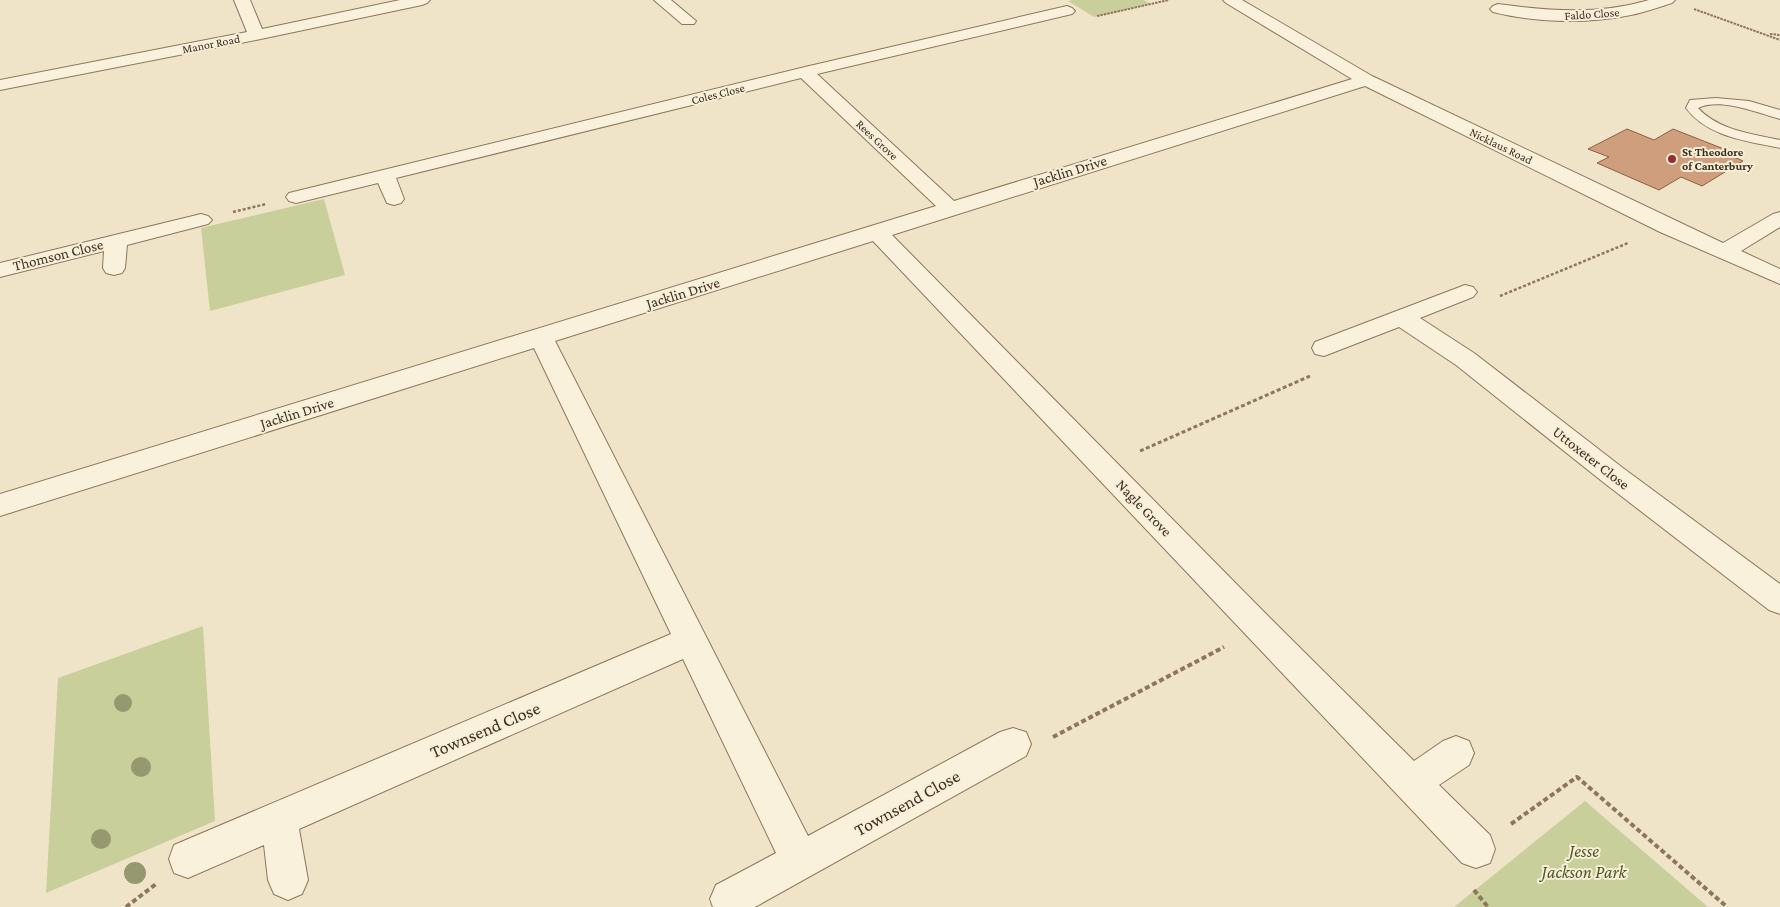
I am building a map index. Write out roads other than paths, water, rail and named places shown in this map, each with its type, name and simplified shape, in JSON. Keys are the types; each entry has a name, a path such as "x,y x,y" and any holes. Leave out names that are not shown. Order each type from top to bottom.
{"street":[{"path":"242,0 256,35"},
{"name":"Manor Road","path":"0,85 256,35 422,0"},
{"path":"662,0 688,21"},
{"name":"Nicklaus Road","path":"1230,0 1366,80 1668,227 1780,277"},
{"name":"Faldo Close","path":"1498,9 1550,21 1628,11 1646,4 1667,0"},
{"name":"Coles Close","path":"296,197 805,72 1061,16"},
{"name":"Rees Grove","path":"805,72 950,208"},
{"name":"Jacklin Drive","path":"0,505 1366,80"},
{"path":"385,175 394,199"},
{"path":"1724,252 1780,218"},
{"name":"Thomson Close","path":"0,270 201,220"},
{"name":"Nagle Grove","path":"877,232 1476,849"},
{"name":"Thomson Close","path":"114,268 116,241"},
{"path":"1324,348 1465,292"},
{"name":"Uttoxeter Close","path":"1401,317 1464,359 1780,601"},
{"path":"541,337 800,861"},
{"name":"Townsend Close","path":"188,859 691,640"},
{"name":"Townsend Close","path":"730,899 1013,744"},
{"path":"1412,783 1456,753"},
{"path":"279,819 288,880"}],"lane":[{"path":"1780,115 1761,107 1740,103 1694,103 1692,108 1703,119 1721,129 1780,144"}],"place":[{"name":"St Theodore of Canterbury","path":"1672,159"}],"park label":[{"name":"Jesse Jackson Park","path":"1584,861"}]}
